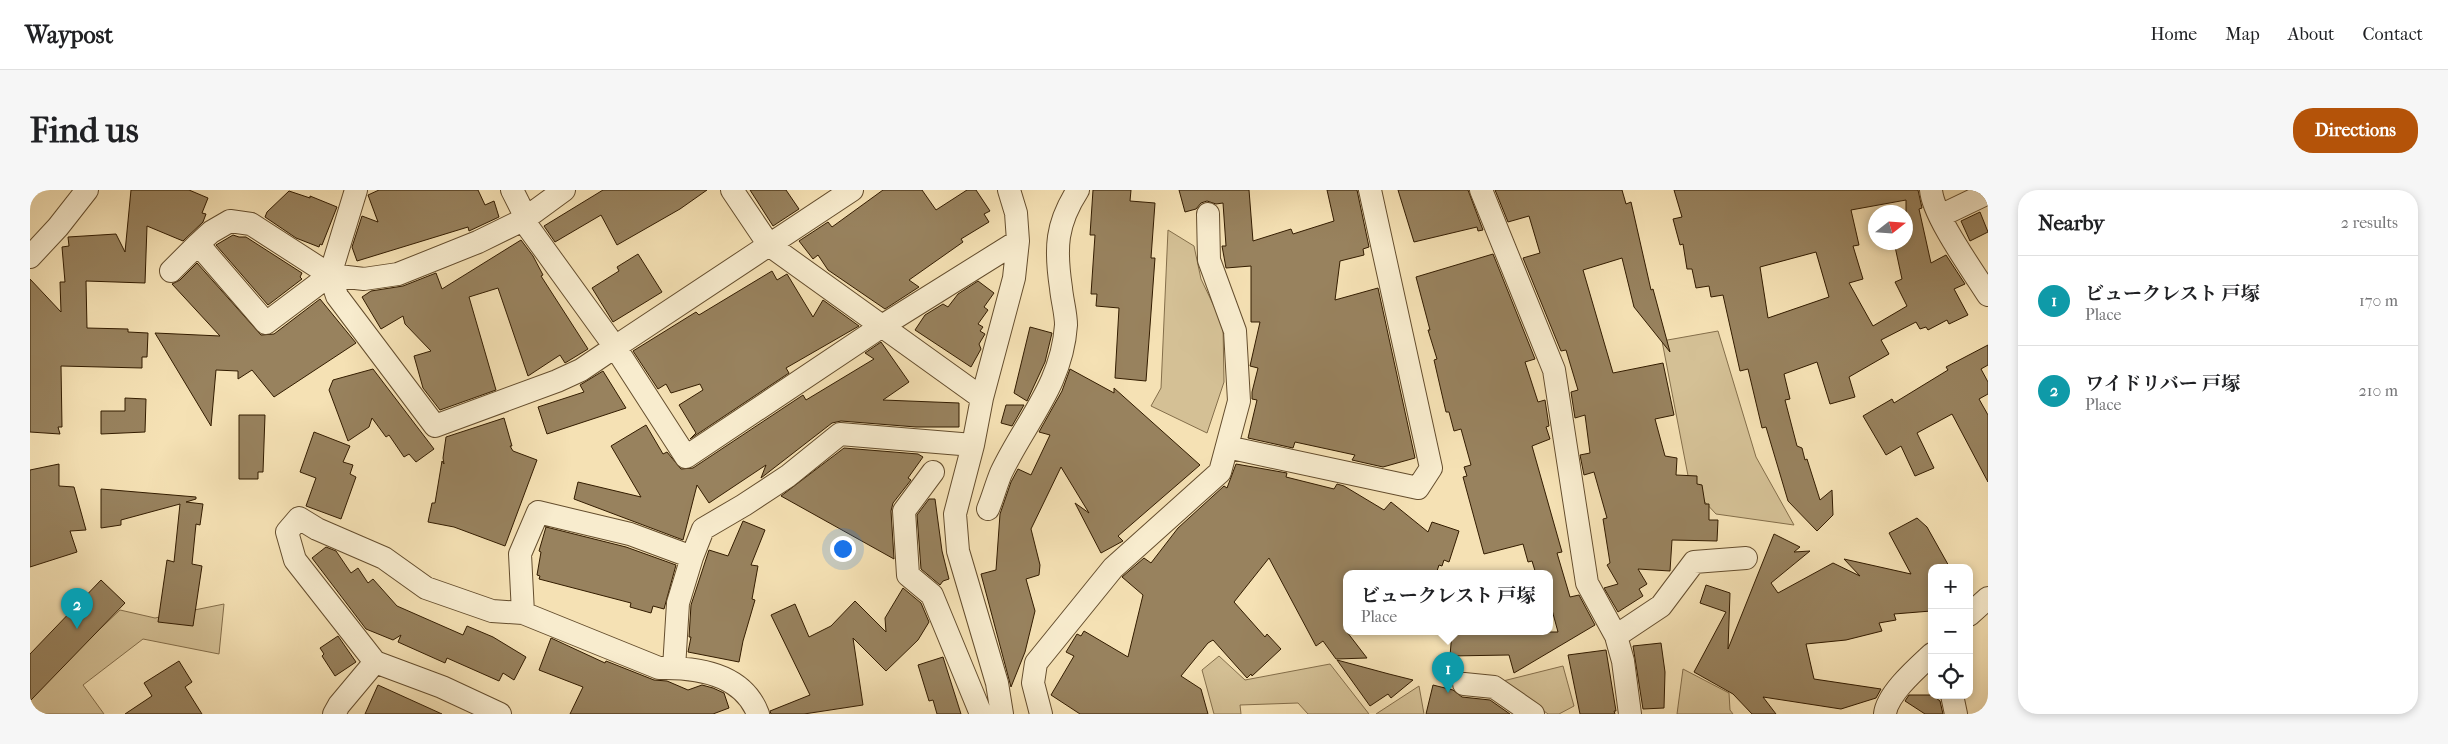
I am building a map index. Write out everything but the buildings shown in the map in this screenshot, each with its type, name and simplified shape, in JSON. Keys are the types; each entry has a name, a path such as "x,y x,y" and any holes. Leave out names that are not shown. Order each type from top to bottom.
{"street":[{"path":"30,257 58,227 87,190"},
{"path":"356,190 330,275 337,296 435,426 557,382 581,370 852,190"},
{"path":"512,190 525,219 615,347 686,457 882,326 1018,241"},
{"path":"171,271 211,232 230,221 251,224 330,275 364,279 398,274 478,242 525,219 564,190"},
{"path":"732,190 769,245 982,398"},
{"path":"1002,714 997,683 958,551 955,514 973,445 982,398 1014,278 1018,241 1016,213 1009,190"},
{"path":"988,509 1002,473 1048,392 1061,359 1066,324 1059,277 1059,228 1066,209 1078,190"},
{"path":"1227,447 1418,488 1431,468 1370,190"},
{"path":"1481,190 1554,370 1587,583 1616,636 1623,660 1630,714"},
{"path":"1931,190 1931,197 1940,216 1988,295"},
{"path":"1940,216 1988,193"},
{"path":"1041,714 1033,683 1036,663 1113,568 1220,472 1239,401 1235,331 1209,260 1208,214"},
{"path":"198,244 266,323 330,275"},
{"path":"674,668 678,602 703,529 788,476 840,434 973,445"},
{"path":"933,472 904,511 908,575 932,595 981,714"},
{"path":"523,613 520,554 538,512 630,534 692,557"},
{"path":"500,714 442,687 376,662 295,560 287,532 299,518 317,529 384,558 426,588 492,611 523,613 634,660 659,668 674,668 716,674 744,690 758,714"},
{"path":"1616,636 1661,606 1694,562 1746,558"},
{"path":"1973,611 1988,598"},
{"path":"1885,714 1885,706 1906,679 1928,658"},
{"path":"334,714 339,705 376,662"},
{"path":"1464,684 1494,687 1533,714"},
{"path":"1953,699 1956,714"}],"shaded area":[{"path":"1168,230 1194,246 1201,279 1223,325 1224,382 1207,433 1151,406 1161,388"},
{"path":"1718,331 1756,457 1794,525 1716,514 1690,486 1662,341"},
{"path":"224,604 219,654 143,639 83,685 104,714 30,714 30,695 120,610 155,618"},
{"path":"1219,656 1245,680 1330,664 1369,714 1308,714 1298,703 1240,705 1241,714 1214,714 1202,670"},
{"path":"1563,666 1574,706 1559,714 1548,714 1503,681"},
{"path":"1683,669 1729,693 1730,710 1733,714 1677,714"},
{"path":"1419,686 1424,714 1376,714"}],"place":[{"name":"ワイドリバー 戸塚","path":"77,629"},
{"name":"ビュークレスト 戸塚","path":"1448,693"}]}
